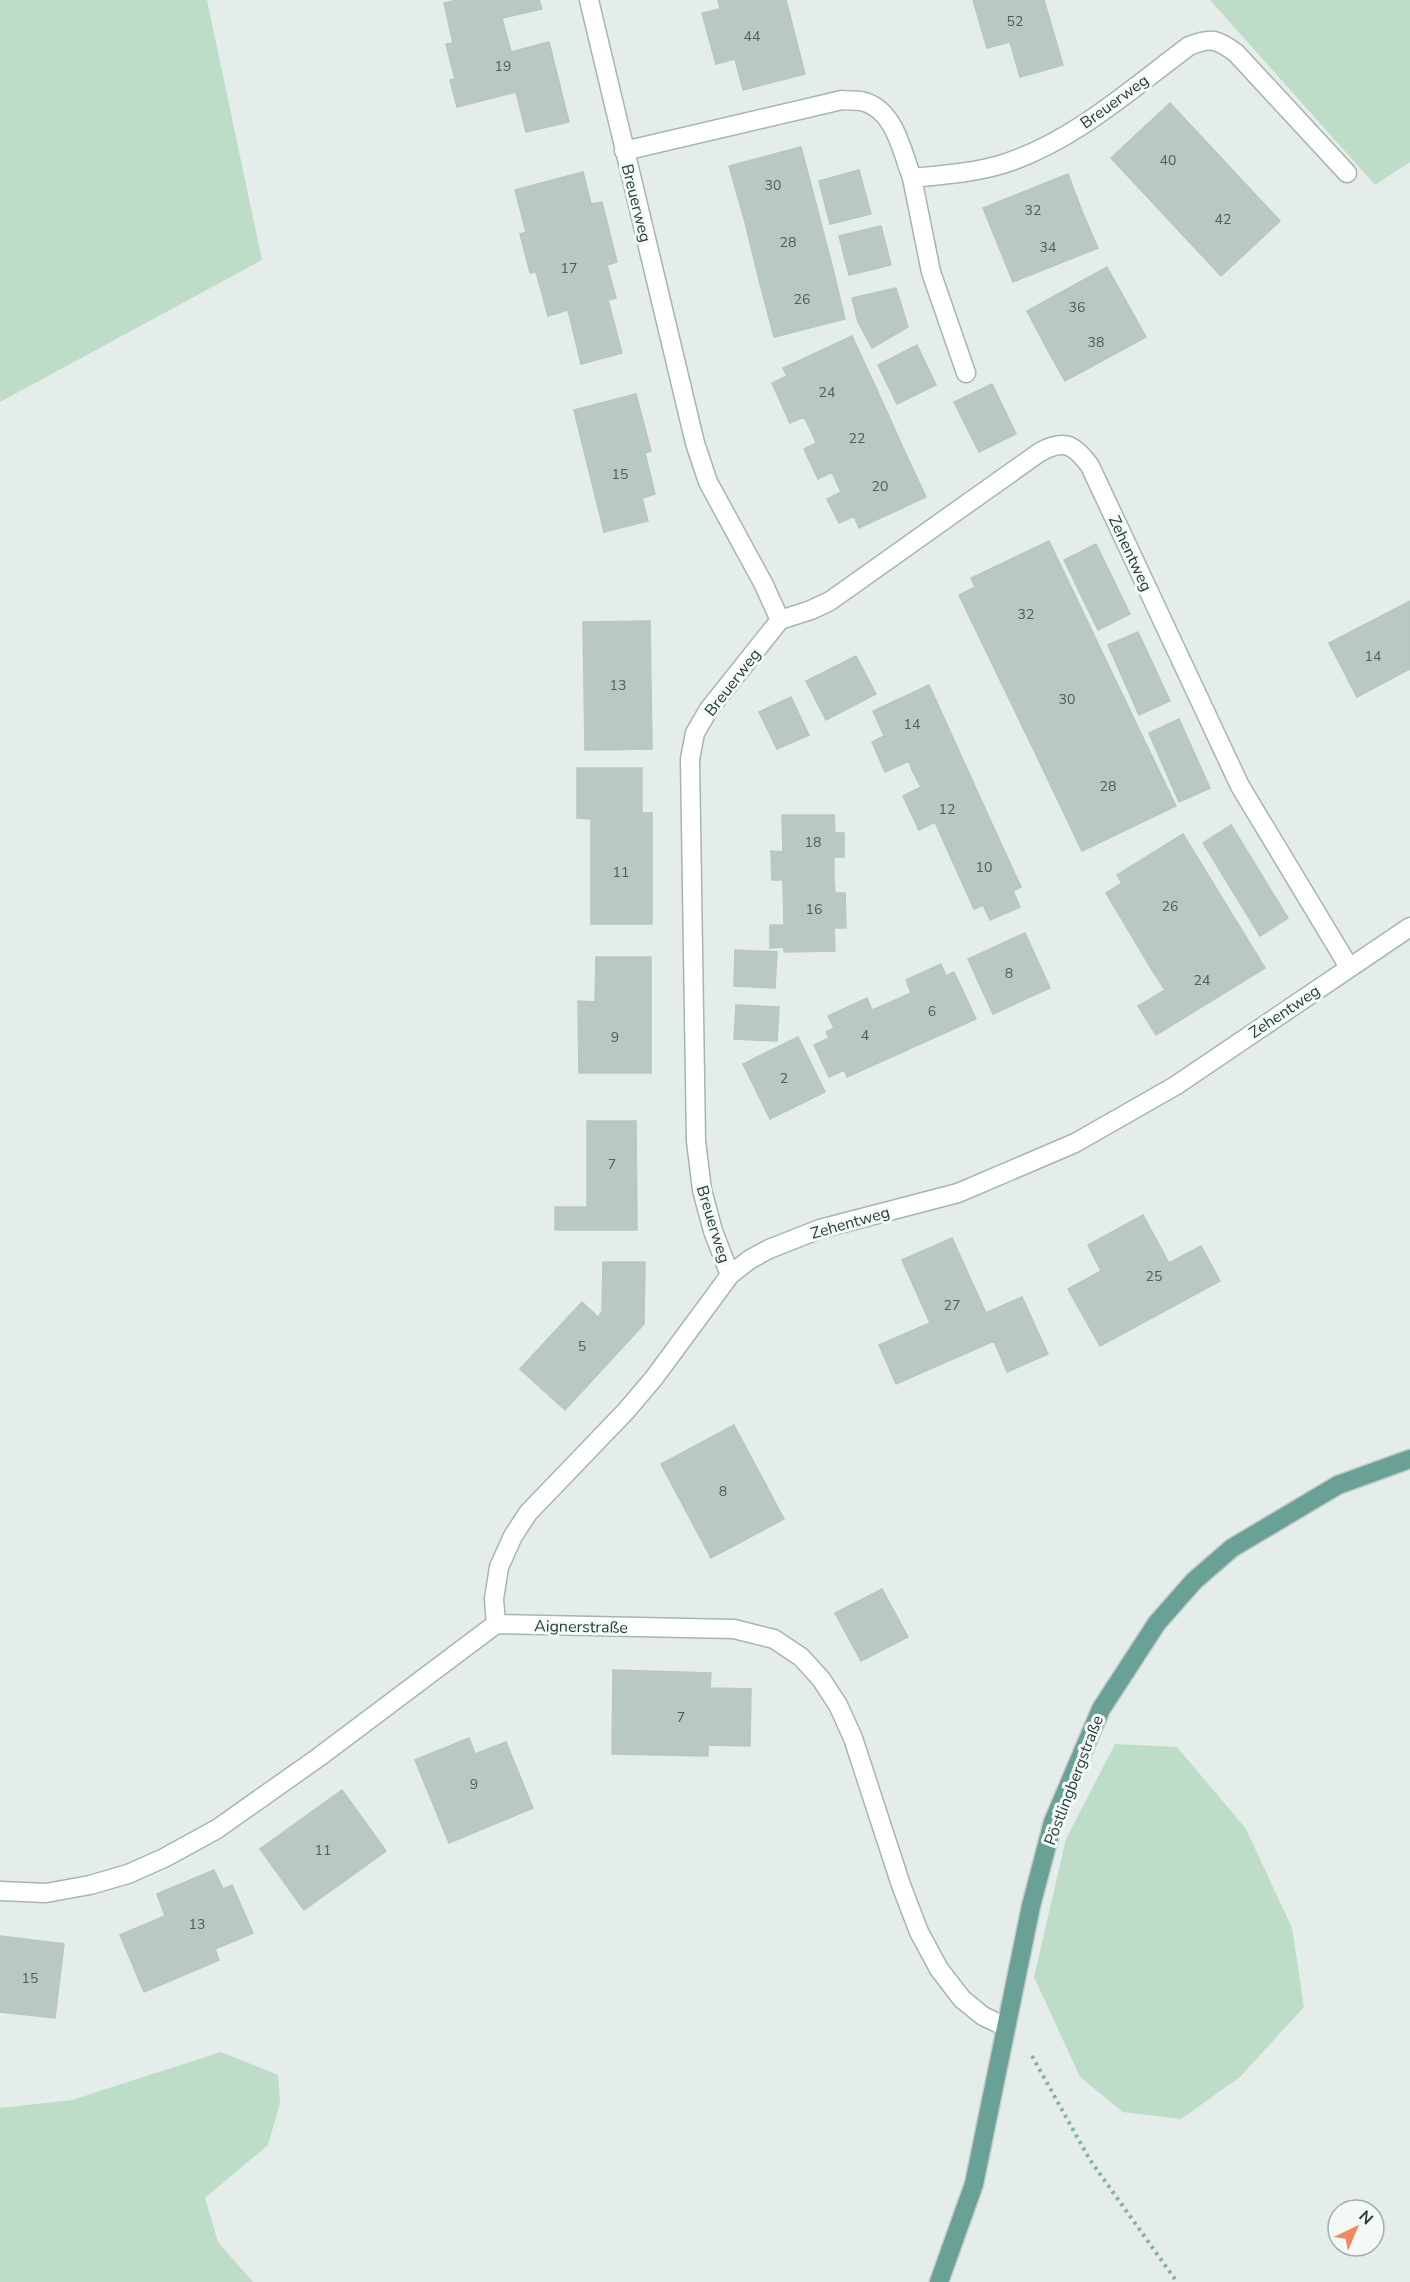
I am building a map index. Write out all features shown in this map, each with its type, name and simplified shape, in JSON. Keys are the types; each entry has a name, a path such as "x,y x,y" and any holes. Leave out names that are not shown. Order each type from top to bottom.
{"main road":[{"name":"Pöstlingbergstraße","path":"939,2282 974,2184 1030,1906 1053,1822 1101,1709 1157,1623 1194,1581 1232,1548 1338,1485 1410,1459"}],"street":[{"name":"Breuerweg","path":"590,0 695,443 708,482 763,583 780,620 709,709 695,733 690,759 696,1141 702,1190 713,1231 730,1275"},
{"name":"Breuerweg","path":"624,151 842,100 864,102 881,112 894,127 912,178 968,172 1002,164 1034,152 1070,134 1189,46 1207,39 1222,43 1236,53 1347,173"},
{"path":"912,178 931,272 966,373"},
{"name":"Zehentweg","path":"780,620 831,602 1054,444 1067,445 1079,452 1090,466 1240,786 1349,967"},
{"name":"Zehentweg","path":"496,1624 494,1599 499,1567 513,1536 528,1513 606,1433 654,1378 730,1275 749,1260 769,1249 820,1229 958,1193 1075,1143 1175,1086 1410,927"},
{"path":"0,1891 46,1893 90,1885 128,1874 164,1858 217,1829 291,1777 496,1624"},
{"name":"Aignerstraße","path":"496,1624 734,1629 774,1639 801,1657 821,1679 838,1705 853,1738 901,1886 919,1932 939,1969 962,1999 983,2016 1006,2026"}],"path":[{"path":"1006,2026 1021,2037 1090,2160 1177,2282"}],"green space":[{"path":"0,0 207,0 262,260 0,402"},
{"path":"1210,0 1410,0 1410,162 1375,185"},
{"path":"1115,1744 1177,1747 1246,1829 1292,1928 1304,2007 1240,2077 1181,2119 1123,2112 1080,2077 1034,1977 1066,1839"},
{"path":"221,2052 278,2075 280,2103 268,2145 205,2198 218,2242 253,2282 0,2282 0,2108 72,2100"}],"building":[{"path":"457,0 539,0 542,9 502,18 511,52 549,42 569,122 526,132 516,92 457,107 450,80 455,79 446,44 453,43 444,3"},
{"path":"718,0 786,0 805,74 743,90 735,59 716,64 702,13 720,9"},
{"path":"973,0 1044,0 1063,65 1020,77 1010,42 987,48"},
{"path":"1170,103 1225,162 1166,217 1111,158"},
{"path":"801,147 816,204 745,222 729,166"},
{"path":"1225,162 1280,221 1221,276 1166,217"},
{"path":"859,170 871,214 830,224 819,181"},
{"path":"583,172 591,204 602,202 617,262 607,265 616,298 608,300 622,353 581,364 568,310 548,316 536,272 530,273 520,234 526,232 515,190"},
{"path":"1068,174 1082,211 998,245 983,208"},
{"path":"816,204 831,261 759,280 745,222"},
{"path":"1082,211 1098,248 1013,282 998,245"},
{"path":"881,226 891,265 849,275 839,236"},
{"path":"831,261 845,319 774,337 759,280"},
{"path":"1107,267 1127,303 1046,347 1027,311"},
{"path":"896,288 908,327 872,348 858,322 852,298"},
{"path":"1127,303 1146,337 1065,381 1046,347"},
{"path":"852,336 882,401 812,433 804,417 790,423 772,383 787,376 783,368"},
{"path":"917,345 936,385 897,404 878,365"},
{"path":"992,384 1016,434 979,452 954,402"},
{"path":"636,394 651,451 645,453 655,494 642,498 648,521 604,532 574,410"},
{"path":"882,401 904,450 836,481 832,472 818,479 804,449 816,443 812,433"},
{"path":"904,450 926,497 859,528 854,516 839,523 827,499 841,492 836,481"},
{"path":"1049,541 1093,633 999,678 959,595 975,587 971,578"},
{"path":"1096,544 1130,614 1098,630 1064,560"},
{"path":"1410,601 1410,669 1357,697 1329,643"},
{"path":"650,621 652,749 585,750 583,622"},
{"path":"1138,632 1170,701 1139,715 1108,645"},
{"path":"1093,633 1135,721 1041,765 999,678"},
{"path":"856,656 876,694 826,720 806,681"},
{"path":"929,685 958,749 912,770 909,761 885,772 872,742 884,736 873,711"},
{"path":"791,697 809,735 777,749 759,712"},
{"path":"1179,719 1210,788 1179,802 1149,733"},
{"path":"1135,721 1176,806 1082,851 1041,765"},
{"path":"958,749 993,826 946,847 935,822 919,830 903,796 921,787 912,770"},
{"path":"577,768 642,768 642,813 652,813 652,924 591,924 591,819 577,818"},
{"path":"782,815 834,815 835,833 844,833 844,857 834,857 834,879 772,880 771,851 783,852"},
{"path":"1231,825 1288,918 1260,936 1203,843"},
{"path":"993,826 1021,887 1013,891 1020,907 990,920 983,905 974,909 946,847"},
{"path":"1183,834 1235,919 1152,970 1106,893 1122,883 1117,875"},
{"path":"834,879 835,893 845,893 846,928 834,928 835,951 784,952 784,947 770,948 770,925 784,925 783,880"},
{"path":"1235,919 1265,968 1156,1035 1138,1006 1165,990 1152,970"},
{"path":"1025,933 1050,988 993,1014 968,959"},
{"path":"735,950 777,952 775,988 734,986"},
{"path":"596,957 651,957 651,1073 579,1073 578,1001 595,1002"},
{"path":"941,964 946,976 954,972 976,1019 909,1049 889,1003 911,993 906,980"},
{"path":"867,998 872,1010 889,1003 909,1049 847,1077 844,1070 829,1077 814,1045 829,1038 826,1032 834,1028 828,1016"},
{"path":"736,1005 779,1007 777,1041 734,1039"},
{"path":"798,1037 825,1092 770,1119 743,1064"},
{"path":"587,1121 636,1121 637,1230 555,1230 555,1207 587,1207"},
{"path":"1143,1215 1169,1263 1201,1246 1220,1281 1100,1346 1068,1289 1101,1271 1088,1245"},
{"path":"952,1238 986,1313 1022,1297 1048,1354 1007,1372 994,1341 896,1384 879,1345 930,1323 902,1260"},
{"path":"603,1262 645,1262 644,1324 565,1410 520,1369 582,1302 598,1317 602,1312"},
{"path":"734,1425 784,1519 711,1558 661,1464"},
{"path":"882,1589 908,1637 861,1661 835,1613"},
{"path":"613,1670 711,1673 710,1688 751,1689 750,1746 708,1745 708,1756 612,1754"},
{"path":"469,1738 475,1754 506,1742 533,1808 449,1843 415,1760"},
{"path":"342,1790 386,1851 304,1910 260,1849"},
{"path":"214,1870 223,1889 232,1885 253,1933 215,1949 219,1960 144,1992 120,1935 165,1916 157,1894"},
{"path":"0,1936 64,1944 55,2018 0,2012"}]}
